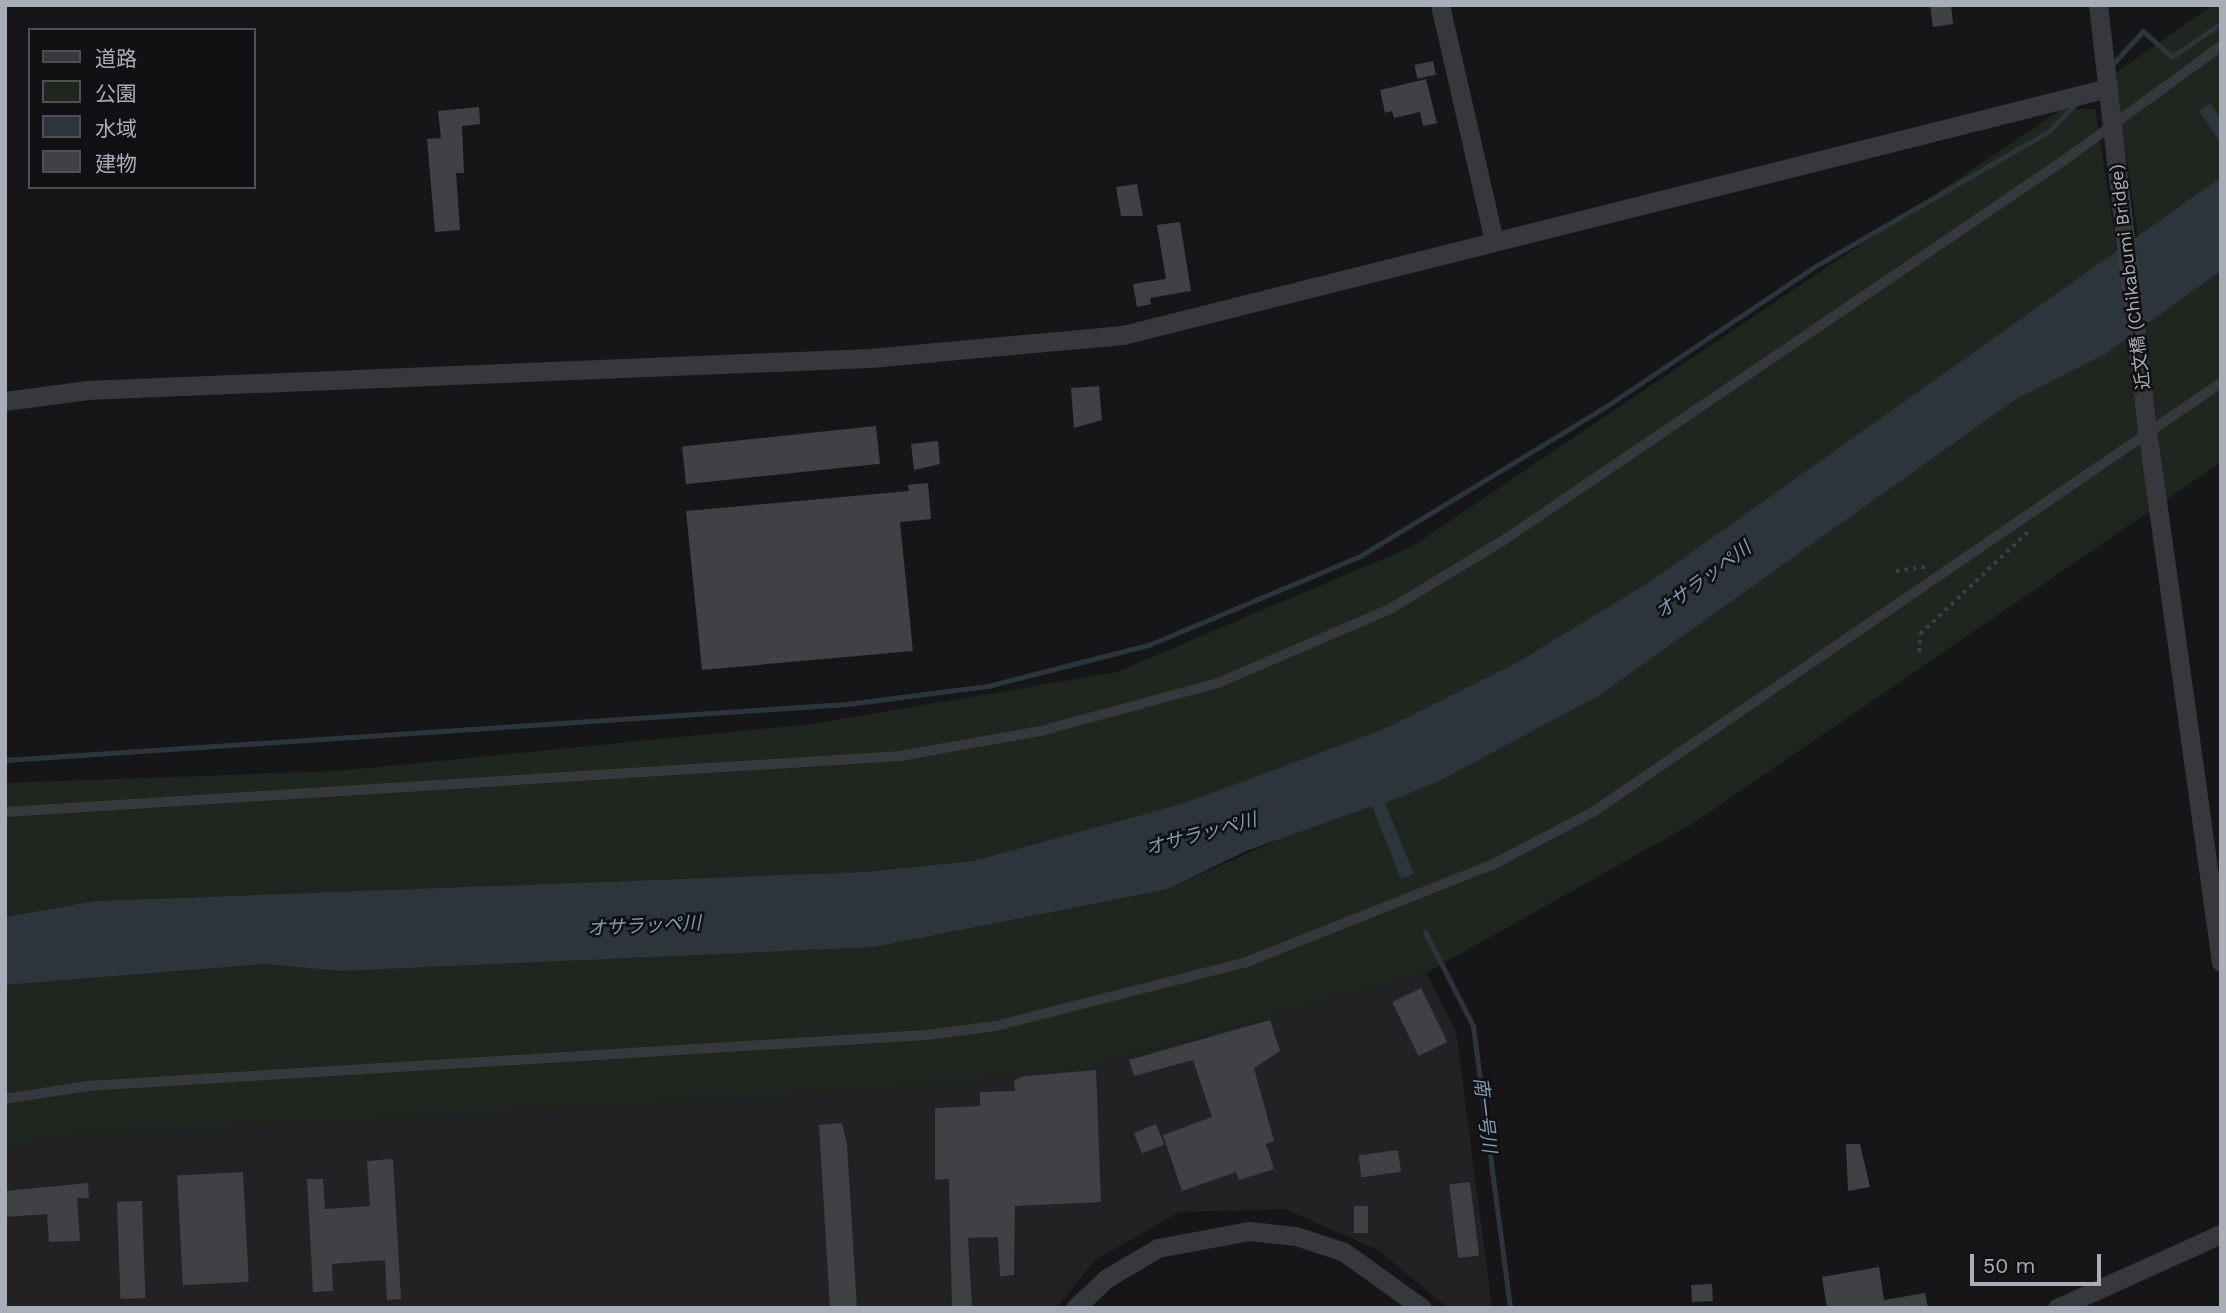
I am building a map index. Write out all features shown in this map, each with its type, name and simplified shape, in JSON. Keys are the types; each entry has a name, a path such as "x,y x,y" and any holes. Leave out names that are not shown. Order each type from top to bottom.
{"street":[{"path":"1440,5 1494,240"},
{"name":"近文橋 (Chikabumi Bridge)","path":"2098,5 2148,432 2216,880 2221,962"},
{"path":"5,401 88,390 870,358 1058,344 1122,335 2108,88"},
{"path":"1075,1308 1114,1273 1158,1248 1249,1231 1296,1236 1344,1252 1422,1308"},
{"path":"2057,1308 2221,1234"}],"lane":[{"path":"5,812 900,756 1053,728 1218,683 1390,609 1473,559 2112,125 2221,46"},
{"path":"5,1099 87,1086 926,1035 996,1026 1244,963 1492,865 1593,812 2221,383"}],"shaded area":[{"path":"1426,973 1456,1031 1492,1308 1448,1308 1378,1250 1285,1209 1179,1212 1095,1260 1056,1308 5,1308 5,1148 76,1135 1087,1068"}],"green space":[{"path":"2213,5 2221,5 2221,177 2138,236 2114,74"},
{"path":"2062,109 2095,109 2117,251 1652,581 1516,663 1386,728 1182,805 973,861 864,872 96,901 5,917 5,783 337,771 812,724 1117,672 1411,547"},
{"path":"2221,271 2221,462 2166,500 2145,325"},
{"path":"2126,339 2153,509 1692,824 1426,973 1087,1068 847,1091 76,1135 5,1148 5,985 264,964 340,971 1168,889 1600,695 2016,399"}],"water":[{"path":"2210,103 2221,119 2221,144 2199,111"},
{"name":"オサラッペ川","path":"2221,177 2221,271 2105,354 2016,399 1600,695 1439,781 1385,803 1414,874 1401,879 1372,806 1246,851 1168,889 874,947 340,971 264,964 5,985 5,917 95,901 864,872 973,861 1182,804 1386,728 1516,663 1651,581"}],"building":[{"path":"1930,5 1951,5 1953,24 1933,27"},
{"path":"1433,61 1436,75 1417,79 1414,65"},
{"path":"1426,79 1437,123 1423,126 1420,112 1394,118 1392,111 1385,113 1380,90"},
{"path":"479,107 480,124 462,126 464,173 456,173 460,230 435,232 427,139 441,138 438,111"},
{"path":"1137,184 1143,216 1121,216 1116,187"},
{"path":"1180,222 1191,291 1150,298 1151,304 1137,307 1133,284 1166,279 1157,225"},
{"path":"1099,386 1102,420 1074,428 1071,388"},
{"path":"876,426 880,464 686,484 682,446"},
{"path":"938,441 940,464 914,470 911,444"},
{"path":"928,483 931,519 900,522 913,651 702,670 686,511 909,491 908,485"},
{"path":"1421,988 1447,1042 1419,1056 1392,1002"},
{"path":"1270,1020 1280,1051 1254,1068 1274,1141 1266,1144 1274,1169 1239,1180 1236,1172 1182,1191 1163,1135 1212,1117 1193,1060 1134,1076 1129,1060"},
{"path":"1096,1070 1101,1202 1015,1206 1014,1275 1000,1276 998,1237 968,1238 972,1307 952,1308 949,1179 935,1180 935,1108 980,1106 980,1092 1015,1091 1014,1080 1025,1076"},
{"path":"842,1123 847,1145 857,1308 830,1308 819,1125"},
{"path":"1156,1124 1164,1144 1142,1153 1134,1133"},
{"path":"1846,1144 1860,1144 1870,1187 1848,1191"},
{"path":"1398,1150 1401,1172 1361,1177 1358,1156"},
{"path":"393,1159 401,1299 387,1300 385,1260 332,1264 333,1291 313,1292 307,1179 323,1179 325,1209 370,1206 367,1161"},
{"path":"243,1172 249,1282 183,1285 177,1175"},
{"path":"1470,1182 1479,1255 1458,1258 1449,1185"},
{"path":"88,1183 89,1198 77,1198 80,1241 49,1242 47,1214 5,1217 5,1191"},
{"path":"142,1201 145,1298 120,1299 117,1202"},
{"path":"1354,1206 1368,1206 1368,1233 1354,1233"},
{"path":"1879,1267 1884,1300 1925,1293 1928,1308 1827,1308 1822,1277"},
{"path":"1712,1284 1713,1301 1692,1302 1691,1285"}],"waterway":[{"path":"2110,67 2143,31 2172,57 2221,23"},
{"path":"5,760 847,704 988,686 1151,644 1360,556 1605,407 1819,264 2049,131 2077,102"},
{"name":"南一号川","path":"1425,932 1473,1026 1510,1308"}]}
